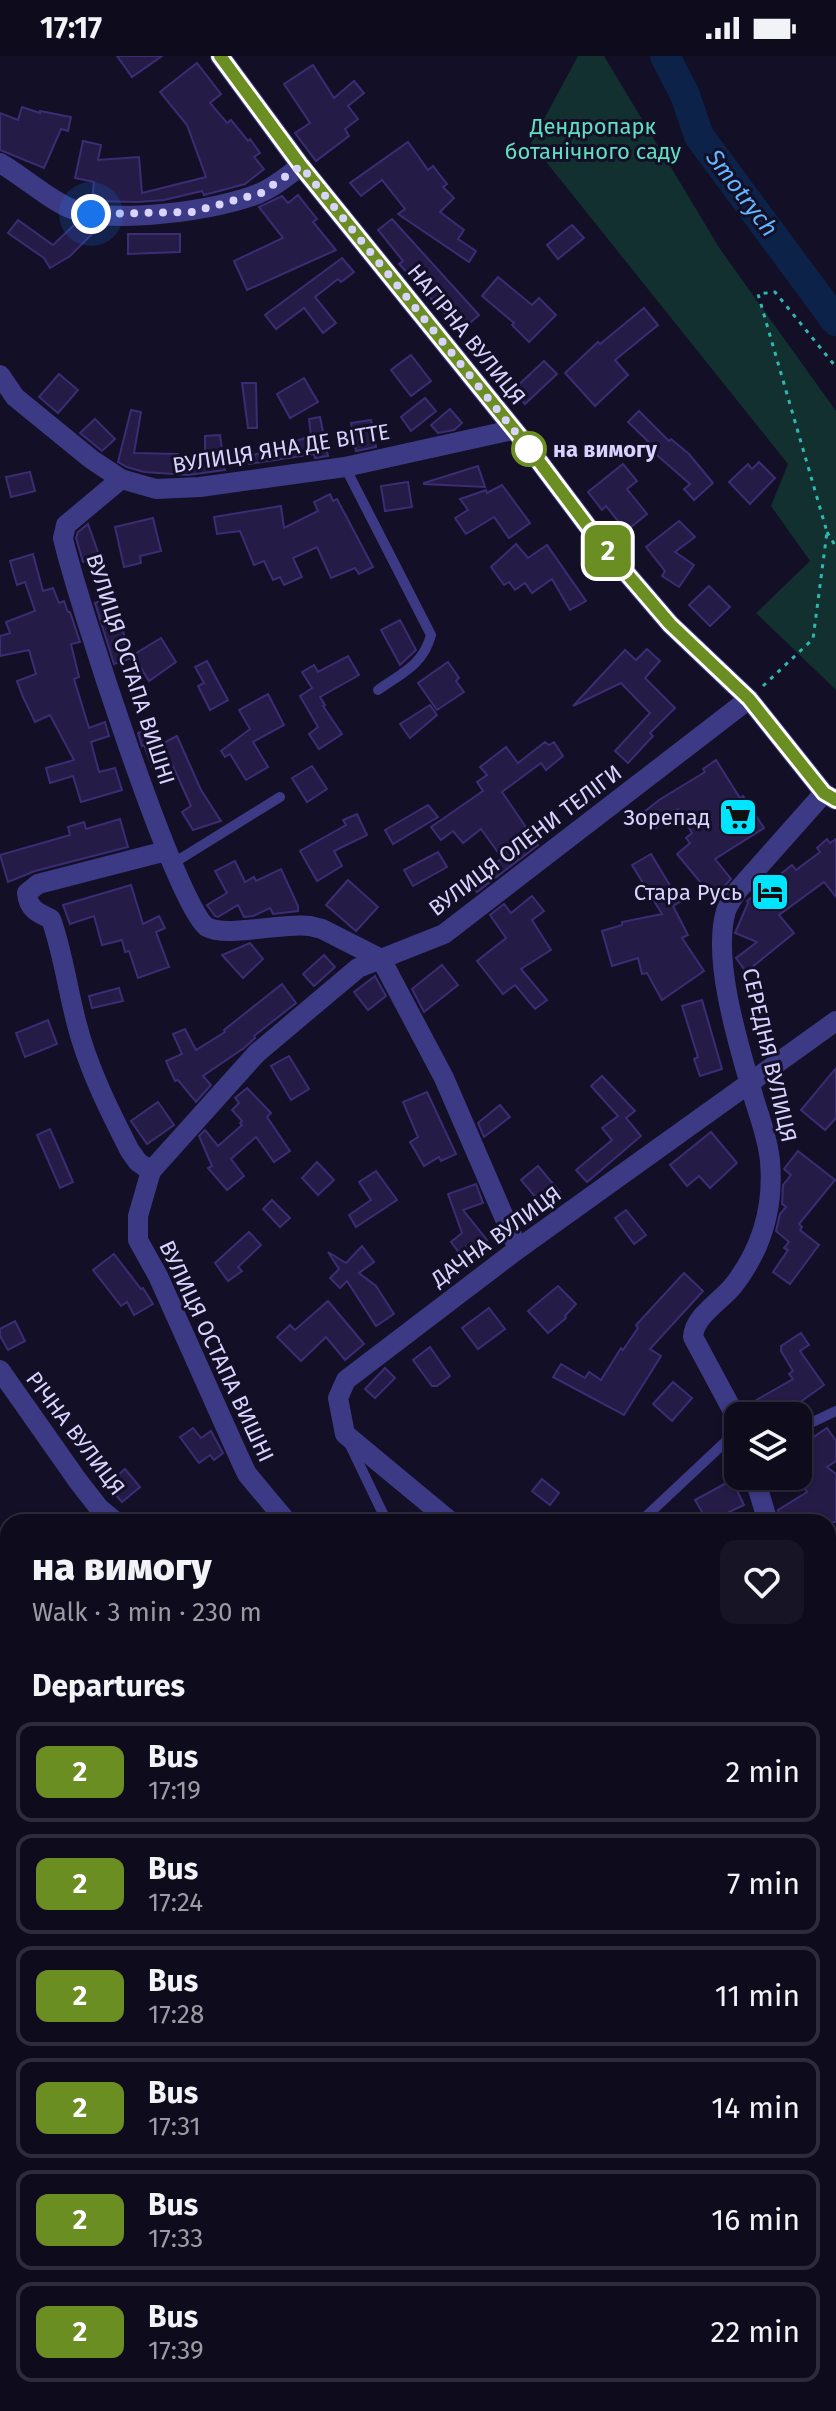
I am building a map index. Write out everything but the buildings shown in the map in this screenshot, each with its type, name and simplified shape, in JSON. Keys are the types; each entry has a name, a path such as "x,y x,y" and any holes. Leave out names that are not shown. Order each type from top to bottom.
{"street":[{"name":"НАГІРНА ВУЛИЦЯ","path":"220,56 236,66 301,166 598,540 670,624 749,699 830,796"},
{"path":"0,163 70,209 91,214 192,212 261,193 301,166"},
{"name":"ВУЛИЦЯ ЯНА ДЕ ВІТТЕ","path":"0,375 15,397 40,420 121,479 170,490 345,467 512,430"},
{"name":"ВУЛИЦЯ ОСТАПА ВИШНІ","path":"121,479 66,525 63,538 92,643 169,857 195,914 203,925 220,931 310,926 381,959"},
{"name":"ВУЛИЦЯ ОЛЕНИ ТЕЛІГИ","path":"151,1171 257,1053 358,968 444,934 749,699"},
{"name":"СЕРЕДНЯ ВУЛИЦЯ","path":"728,1402 695,1344 693,1333 756,1253 763,1233 770,1163 768,1144 725,977 721,943 726,908 754,870 830,796"},
{"path":"151,1171 138,1162 130,1151 100,1089 75,1020 65,961 51,919 36,912 30,905 27,893 45,882 169,857"},
{"path":"381,959 444,1078 518,1249"},
{"name":"ДАЧНА ВУЛИЦЯ","path":"345,1434 338,1398 350,1374 518,1249 836,1021"},
{"name":"ВУЛИЦЯ ОСТАПА ВИШНІ","path":"151,1171 138,1216 138,1240 158,1276 247,1474 280,1514"},
{"name":"РІЧНА ВУЛИЦЯ","path":"0,1370 85,1490 106,1514"},
{"path":"345,1434 441,1514"},
{"path":"758,1490 766,1514"}],"lane":[{"path":"345,467 431,635 426,652 415,665 378,690"},
{"path":"169,857 280,797"},
{"path":"812,1422 836,1411"},
{"path":"345,1434 383,1514"},
{"path":"648,1514 724,1440"}],"path":[{"path":"836,367 775,292 758,294 827,532 836,547"},
{"path":"749,699 813,639 827,532"}],"green space":[{"name":"Дендропарк ботанічного саду","path":"578,56 604,56 720,249 836,411 836,690 756,613 810,561 771,506 788,464 531,143"}],"waterway":[{"name":"Smotrych","path":"665,56 685,95 699,136 836,321"}],"bus line":[{"name":"2","path":"220,56 301,166 529,448 598,540 670,624 749,699 824,793 836,800"}],"place":[{"name":"на вимогу","path":"529,449"},
{"name":"Зорепад","path":"738,817"},
{"name":"Стара Русь","path":"770,892"}],"route":[{"path":"91,214 192,212 261,193 301,166 529,449"}]}
